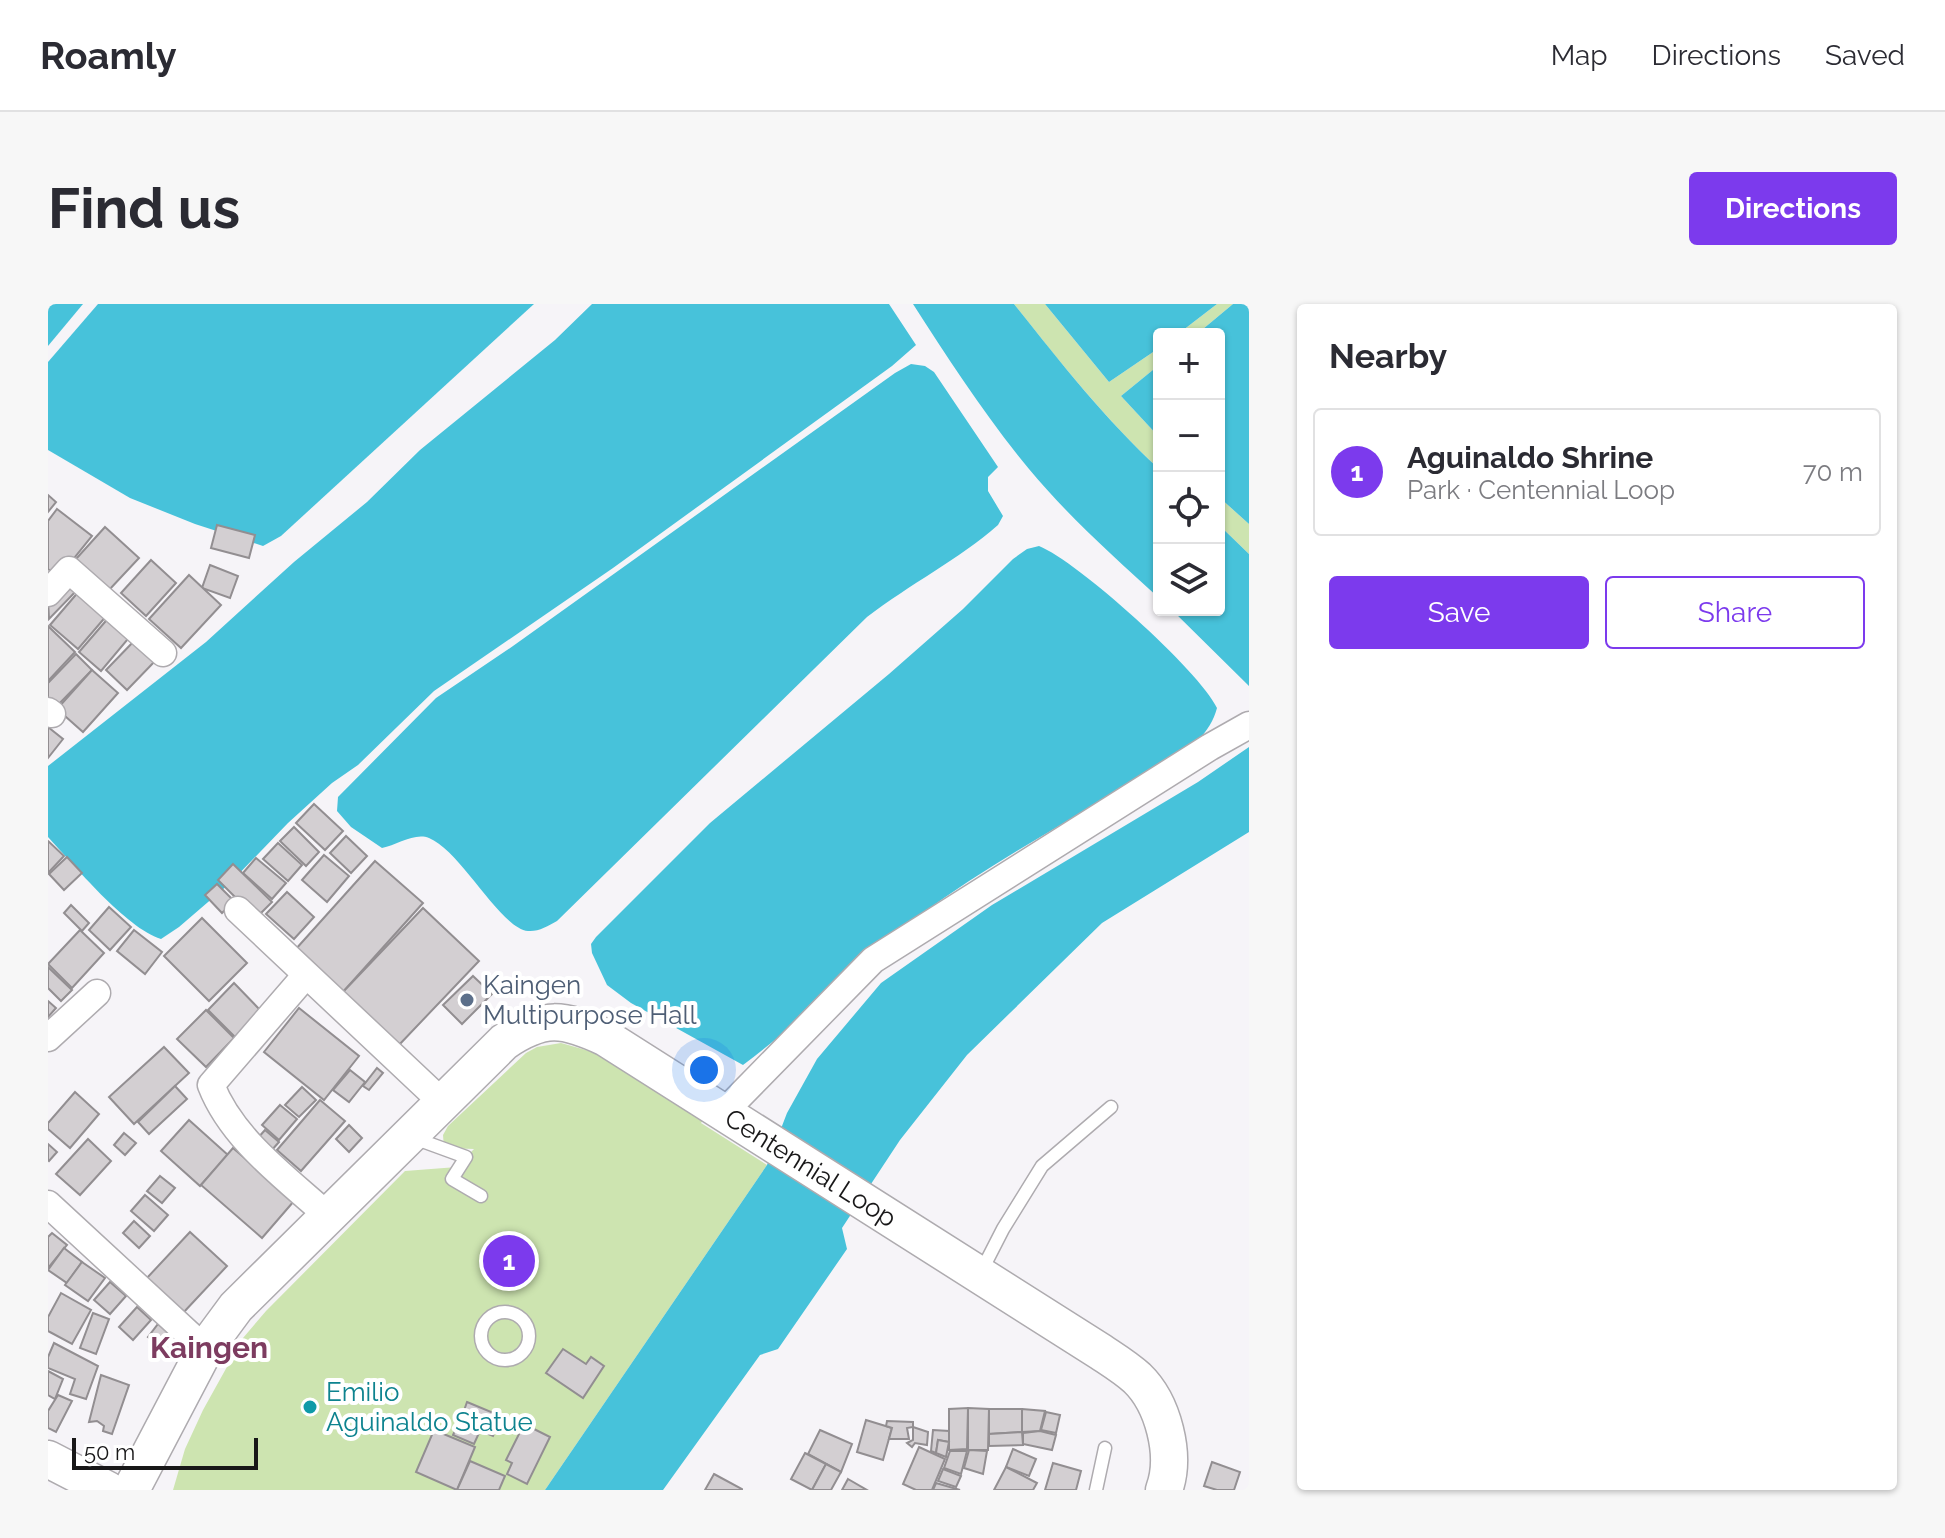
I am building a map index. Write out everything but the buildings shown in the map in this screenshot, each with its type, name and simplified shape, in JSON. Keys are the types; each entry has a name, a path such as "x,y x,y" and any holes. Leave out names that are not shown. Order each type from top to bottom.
{"main road":[{"name":"Centennial Loop","path":"131,1490 205,1349 236,1307 504,1042 534,1024 558,1021 606,1038 1101,1352 1137,1379 1156,1404 1164,1430 1167,1454 1164,1490"},
{"path":"48,1459 108,1490"}],"street":[{"path":"48,593 69,570 163,653"},
{"path":"734,1119 873,960 1196,755 1249,725"},
{"path":"238,910 442,1102"},
{"path":"306,975 211,1085 222,1110 257,1152 327,1215"},
{"path":"48,1038 97,993"},
{"path":"48,1204 205,1349"}],"lane":[{"path":"979,1275 1042,1166 1111,1107"},
{"path":"407,1136 466,1157 452,1179 481,1196"},
{"path":"500,1312 516,1314 529,1333 525,1349 513,1359 505,1360 490,1355 484,1349 480,1334 486,1320 500,1312"},
{"path":"1096,1490 1105,1448"}],"green space":[{"path":"1014,304 1045,304 1109,382 1153,352 1153,370 1121,396 1153,431 1153,463 1101,410"},
{"path":"1217,304 1233,304 1204,328 1186,328"},
{"path":"1225,502 1249,524 1249,554 1225,531"},
{"path":"561,1043 607,1056 705,1117 701,1123 767,1165 545,1490 173,1490 185,1449 203,1410 243,1338 266,1311 405,1171 457,1167 474,1149 444,1148 443,1135 448,1126 526,1053 537,1047"}],"water":[{"path":"48,304 83,304 48,346"},
{"path":"98,304 534,304 281,536 263,546 130,498 48,450 48,362"},
{"path":"592,304 889,304 916,345 892,366 613,568 434,691 358,765 332,783 229,884 179,927 161,939 147,933 101,894 48,837 48,766 206,642 294,562 367,502 420,450 555,340"},
{"path":"913,304 1014,304 1101,410 1153,463 1153,593 1075,520 1029,469 954,367"},
{"path":"1045,304 1217,304 1186,328 1153,328 1153,352 1109,382"},
{"path":"1233,304 1249,304 1249,524 1225,502 1225,328 1204,328"},
{"path":"911,364 925,366 934,372 998,467 988,477 988,491 1003,516 998,525 967,550 867,617 557,921 535,931 517,927 454,858 429,838 418,837 382,848 351,827 337,811 338,797 436,698"},
{"path":"1153,370 1153,431 1121,396"},
{"path":"1225,531 1249,554 1249,686 1178,616 1225,616"},
{"path":"1039,546 1108,594 1163,644 1206,691 1217,708 1211,724 1201,737 1174,760 1014,852 920,915 743,1065 631,1003 607,985 592,953 591,944 596,937 710,823 889,674 963,609 1013,559 1027,549"},
{"path":"1249,747 1249,832 1102,923 967,1055 900,1140 842,1228 847,1249 778,1349 760,1355 663,1490 545,1490 767,1165 787,1113 817,1059 881,983 992,905 1198,782"}],"place":[{"name":"Kaingen Multipurpose Hall","path":"467,1000"},
{"name":"Aguinaldo Shrine","path":"509,1261"},
{"name":"Emilio Aguinaldo Statue","path":"310,1407"}],"district":[{"name":"Kaingen","path":"209,1347"}]}
